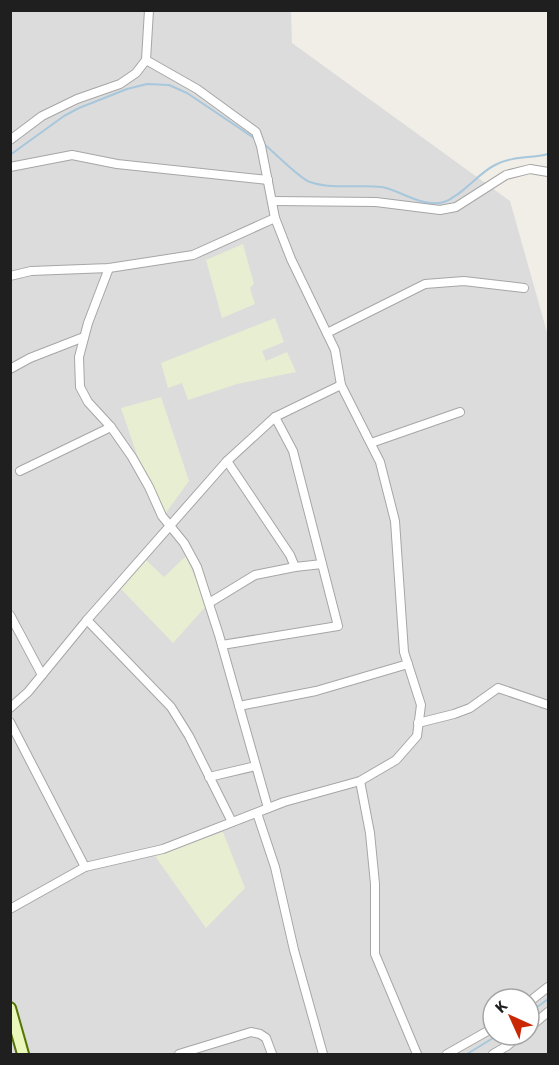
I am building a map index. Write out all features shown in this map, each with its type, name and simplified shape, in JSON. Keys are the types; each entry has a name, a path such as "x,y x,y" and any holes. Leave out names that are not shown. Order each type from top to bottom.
{"main road":[{"path":"10,1008 23,1054"}],"street":[{"path":"10,140 42,116 76,99 120,84 136,73 146,60 148,10"},
{"path":"10,909 85,867 163,849 284,802 360,781 396,760 417,736 421,705 404,652 395,521 380,462 341,385 336,350 291,259 275,218 261,146 256,132 197,89 146,60"},
{"path":"10,167 72,155 117,164 268,180"},
{"path":"272,201 376,202 440,210 456,207 506,175 530,169 549,172"},
{"path":"10,276 31,271 109,268 193,255 275,218"},
{"path":"109,268 88,323 79,357 80,387 88,402 111,427 144,477 162,516 184,543 197,567 222,645 268,808"},
{"path":"327,333 425,284 464,281 524,288"},
{"path":"10,369 30,358 84,337"},
{"path":"10,708 28,692 87,620 227,461 275,417 341,385"},
{"path":"371,443 460,412"},
{"path":"222,645 338,626 293,451 275,417"},
{"path":"20,471 111,427"},
{"path":"227,461 296,567"},
{"path":"209,603 255,575 322,564"},
{"path":"10,615 42,675"},
{"path":"87,620 171,707 189,736 231,822"},
{"path":"239,706 316,691 408,664"},
{"path":"418,723 470,708 498,687 549,705"},
{"path":"10,722 85,867"},
{"path":"209,777 256,766"},
{"path":"360,781 370,833 375,884 375,954 417,1054"},
{"path":"257,813 274,867 323,1054"},
{"path":"179,1054 251,1032 267,1038 272,1054"},
{"path":"447,1054 481,1035"}],"shaded area":[{"path":"10,11 291,11 292,43 510,201 548,336 548,1054 11,1054"}],"green space":[{"path":"243,244 254,284 250,288 255,304 222,318 206,260"},
{"path":"275,318 284,342 262,351 266,361 287,352 296,372 237,384 188,400 182,383 168,388 161,363"},
{"path":"161,397 189,481 165,514 138,458 121,408"},
{"path":"186,556 207,605 173,643 121,589 146,560 164,577"},
{"path":"223,832 245,888 206,928 155,856"}],"waterway":[{"path":"10,155 64,116 79,108 127,89 147,84 169,85 187,93 257,140"},
{"path":"264,144 310,182 328,186 382,187 428,203 451,199 495,165 509,160 548,154"},
{"path":"541,1004 548,999"},
{"path":"467,1054 481,1045"}]}
